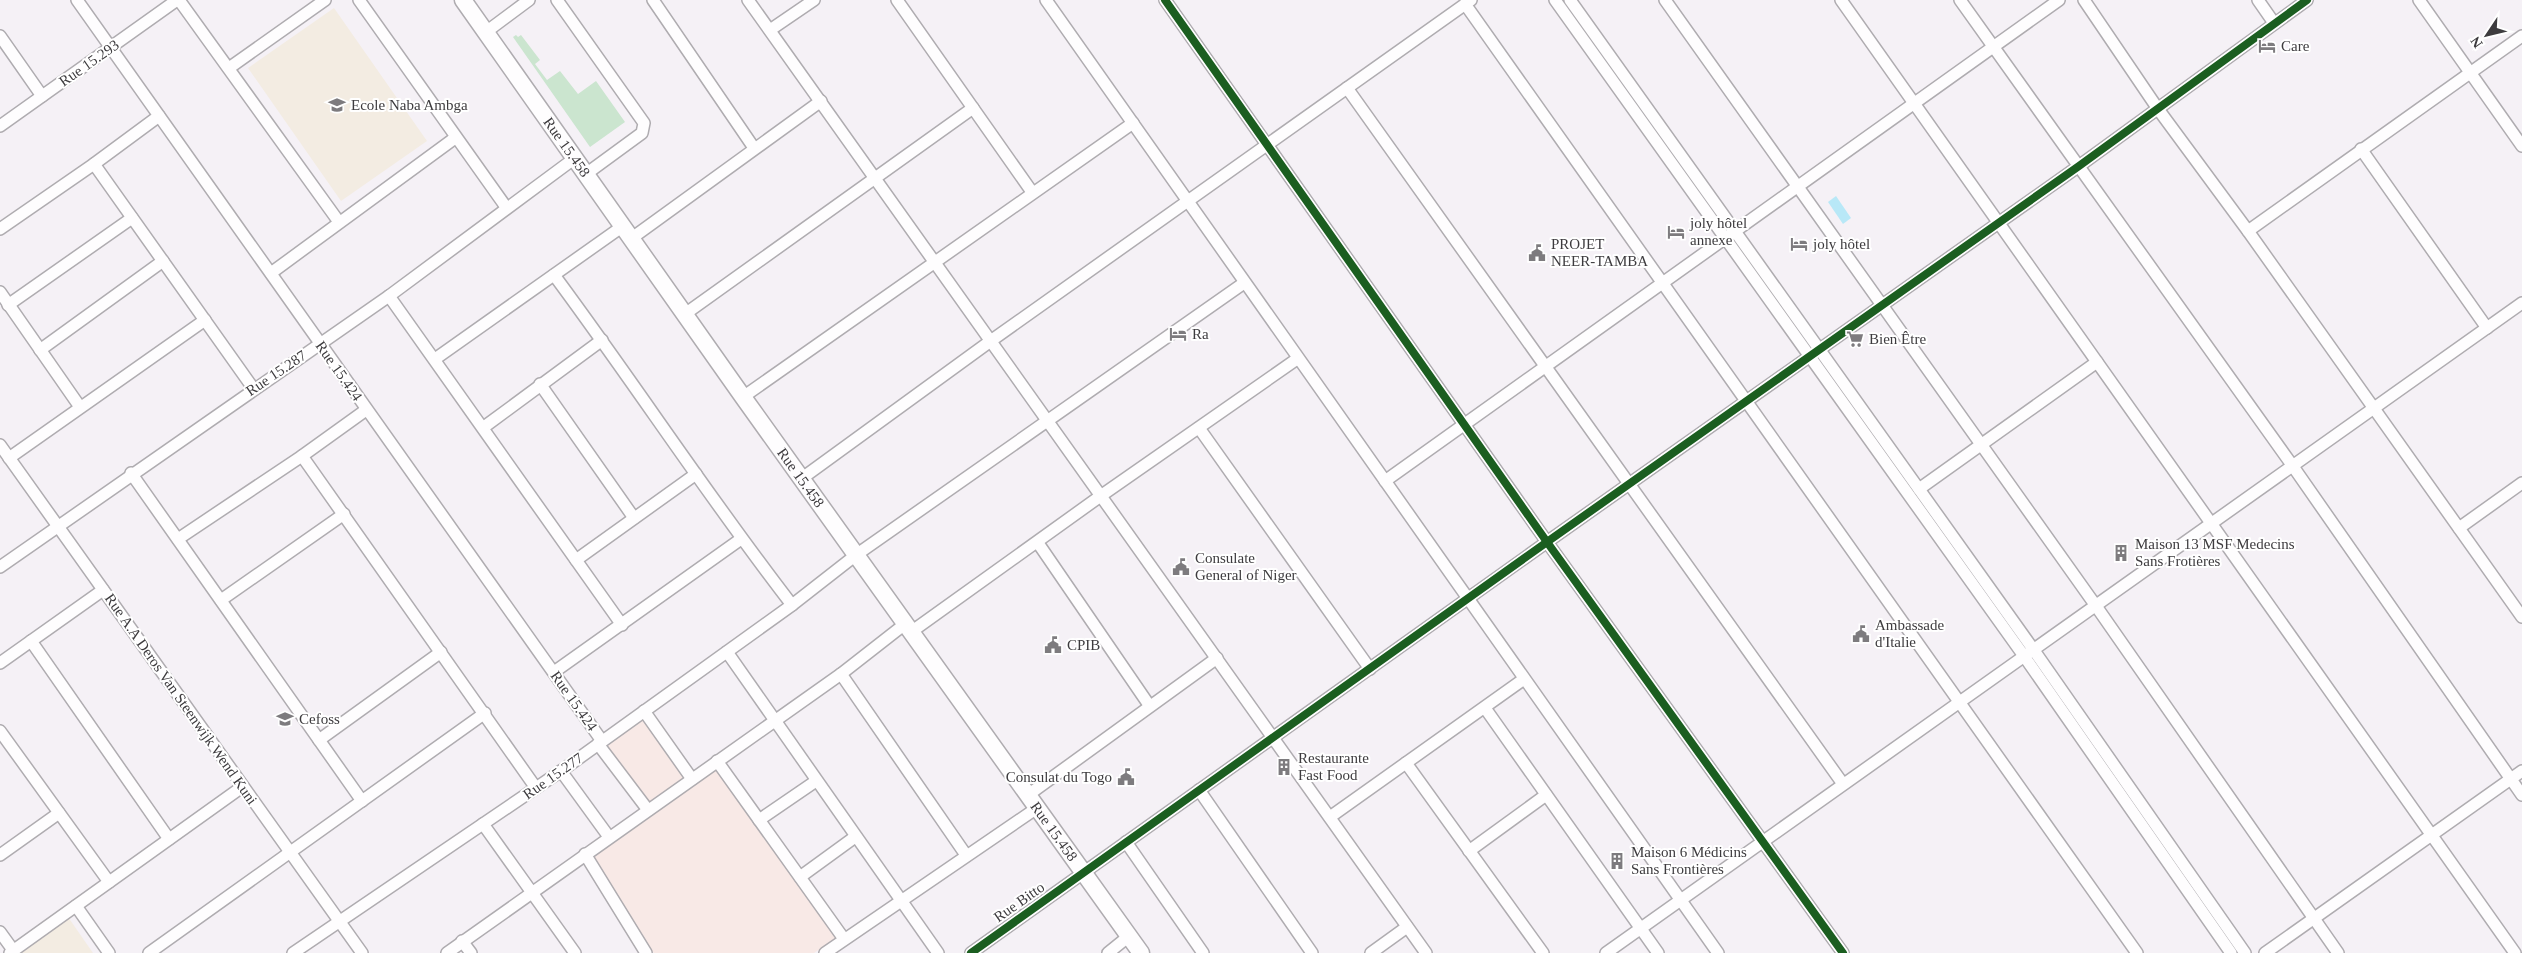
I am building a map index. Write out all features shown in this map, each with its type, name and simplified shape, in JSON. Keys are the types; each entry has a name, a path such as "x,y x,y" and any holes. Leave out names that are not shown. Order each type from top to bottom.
{"main road":[{"name":"Rue 15.458","path":"463,0 743,397 1141,953"}],"street":[{"name":"Rue 15.424","path":"77,0 271,273 319,344 554,672 648,810"},
{"name":"Rue 15.293","path":"0,126 178,0"},
{"path":"178,0 339,222"},
{"path":"229,68 325,0"},
{"path":"359,0 455,138 506,207"},
{"path":"486,32 529,0"},
{"path":"558,0 644,123 642,133 586,174"},
{"path":"653,0 754,148"},
{"path":"748,0 992,340 1426,953"},
{"path":"770,30 814,0"},
{"path":"897,0 1032,192"},
{"path":"1046,0 1186,202 1718,953"},
{"path":"1165,0 1547,542 1843,953"},
{"path":"1555,0 1726,240 1919,489 2232,953"},
{"path":"1570,0 1736,232 1815,353 2245,953"},
{"path":"1666,0 2096,606 2338,953"},
{"path":"1841,0 2515,953"},
{"path":"1960,0 2292,465 2522,795"},
{"path":"1385,482 1726,240 2059,0"},
{"path":"2084,0 2158,109 2248,231 2522,617"},
{"path":"2258,0 2274,23"},
{"name":"Rue Bitto","path":"970,953 1274,739 1468,598 1998,224 2307,0"},
{"path":"2419,0 2522,146"},
{"path":"801,478 1468,2 1745,402 2137,953"},
{"path":"0,36 42,96"},
{"path":"2248,231 2470,71 2522,36"},
{"path":"1347,88 1843,784"},
{"path":"435,358 554,275 627,232 821,101"},
{"path":"685,314 973,108"},
{"path":"0,229 159,116"},
{"path":"743,397 936,262 1032,192 1133,123"},
{"path":"271,273 455,138"},
{"path":"2362,149 2487,328"},
{"name":"Rue 15.287","path":"0,567 253,388 389,296 506,207 575,158"},
{"path":"94,164 253,388"},
{"path":"8,305 132,218"},
{"path":"40,350 163,261"},
{"path":"554,275 602,340 741,539 792,605"},
{"name":"Rue 15.277","path":"293,953 536,788 792,605 856,555 1244,283"},
{"path":"0,292 80,407"},
{"path":"389,296 435,358 622,624"},
{"path":"1606,953 2522,302"},
{"path":"8,458 205,320"},
{"path":"484,427 602,340"},
{"path":"447,953 840,674 1038,543 1102,495 1298,359"},
{"path":"1919,489 2097,362"},
{"path":"540,384 634,518"},
{"path":"178,539 302,456 366,410"},
{"path":"1198,428 1370,669"},
{"name":"Rue A.A Deros Van Steenwijk Wend Kuni","path":"0,446 362,953"},
{"path":"302,456 485,713 536,788"},
{"path":"131,473 362,801"},
{"path":"576,560 696,474"},
{"path":"2459,528 2522,483"},
{"path":"221,600 344,514"},
{"path":"554,672 741,539"},
{"path":"1038,543 1149,706"},
{"path":"0,663 103,590"},
{"path":"31,641 169,839"},
{"path":"319,740 441,652"},
{"path":"727,652 938,953"},
{"path":"824,953 966,855 1149,706 1217,658"},
{"path":"840,674 966,855"},
{"path":"1330,817 1524,679"},
{"path":"1485,708 1658,953"},
{"path":"644,711 692,779"},
{"path":"149,953 485,713"},
{"path":"0,730 5,747 59,813 108,882"},
{"path":"717,761 844,939"},
{"path":"1406,763 1544,953"},
{"path":"561,770 609,837"},
{"path":"2264,953 2522,771"},
{"path":"759,820 816,781"},
{"path":"0,932 11,952 242,787"},
{"path":"1199,790 1312,953"},
{"path":"1469,851 1546,795"},
{"path":"0,855 59,813"},
{"path":"483,824 575,953"},
{"path":"800,877 855,837"},
{"path":"1126,842 1204,953"},
{"path":"585,854 643,952"},
{"path":"76,906 109,953"},
{"path":"1371,953 1407,927"},
{"path":"1108,953 1129,936"},
{"path":"462,941 471,953"}],"shaded area":[{"name":"Ecole Naba Ambga","path":"334,8 427,141 341,201 248,68"},
{"path":"652,711 701,781 718,769 839,936 814,953 654,953 650,949 592,858 655,814 605,745"},
{"path":"68,917 93,953 20,953"}],"green space":[{"path":"516,35 518,37 521,35 540,60 535,64 547,80 560,71 578,94 596,81 625,122 590,147 513,37"}],"water":[{"path":"1836,196 1851,218 1843,224 1828,202"}],"cycle path":[{"path":"1165,0 1547,542 1843,953"},
{"path":"971,953 1547,542 2079,166 2307,0"}],"place":[{"name":"Care","path":"2267,46"},
{"name":"Ecole Naba Ambga","path":"337,105"},
{"name":"joly hôtel annexe","path":"1676,232"},
{"name":"joly hôtel","path":"1799,244"},
{"name":"PROJET NEER-TAMBA","path":"1537,253"},
{"name":"Ra","path":"1178,334"},
{"name":"Bien Être","path":"1855,339"},
{"name":"Maison 13 MSF Medecins Sans Frotières","path":"2121,553"},
{"name":"Consulate General of Niger","path":"1181,567"},
{"name":"Ambassade d'Italie","path":"1861,634"},
{"name":"CPIB","path":"1053,645"},
{"name":"Cefoss","path":"285,719"},
{"name":"Restaurante Fast Food","path":"1284,767"},
{"name":"Consulat du Togo","path":"1126,777"},
{"name":"Maison 6 Médicins Sans Frontières","path":"1617,861"}]}
